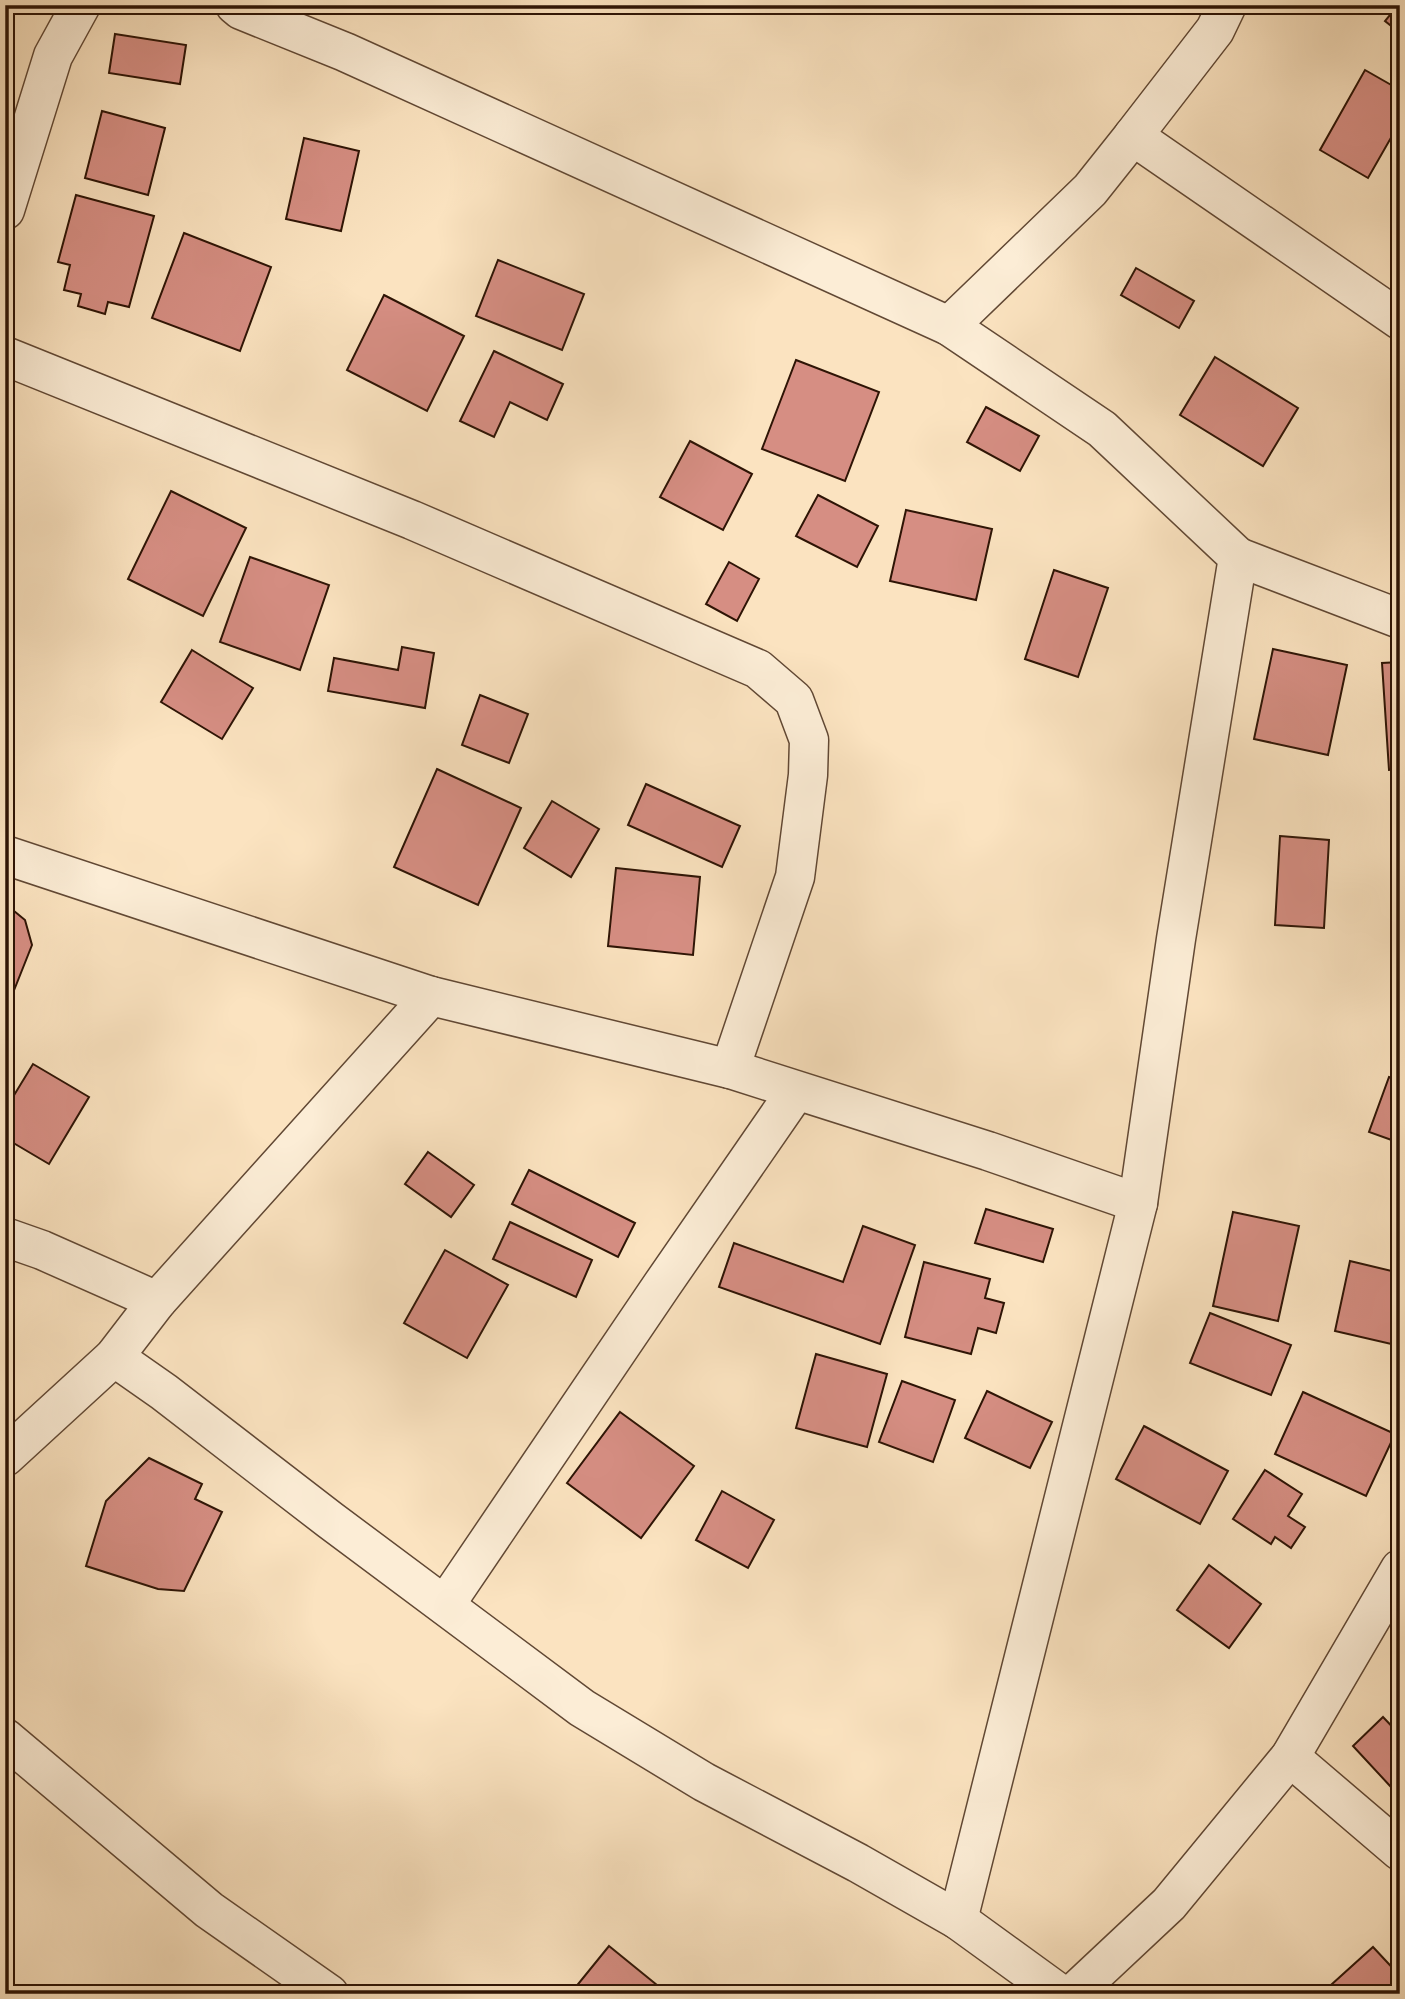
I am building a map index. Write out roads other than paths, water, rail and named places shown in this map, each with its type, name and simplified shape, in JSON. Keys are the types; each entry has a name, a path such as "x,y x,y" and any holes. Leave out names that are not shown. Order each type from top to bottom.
{"street":[{"path":"5,210 53,56 81,5"},
{"path":"236,5 949,326 1101,429 1238,557 1400,619"},
{"path":"949,326 1090,190 1215,30 1227,5"},
{"path":"1133,136 1400,320"},
{"path":"5,356 412,520 758,668 794,700 809,740 808,775 795,877 730,1069"},
{"path":"958,1920 1138,1203 1176,939 1238,557"},
{"path":"5,855 431,996 730,1069 988,1151 1138,1203"},
{"path":"5,1457 114,1357 157,1301 431,996"},
{"path":"446,1605 796,1091"},
{"path":"5,1237 42,1250 157,1301"},
{"path":"114,1357 582,1708 704,1782 858,1863 958,1920 1060,1994"},
{"path":"1073,1994 1169,1904 1290,1757 1400,1569"},
{"path":"5,1738 209,1910 329,1994"},
{"path":"1290,1757 1400,1851"}]}
